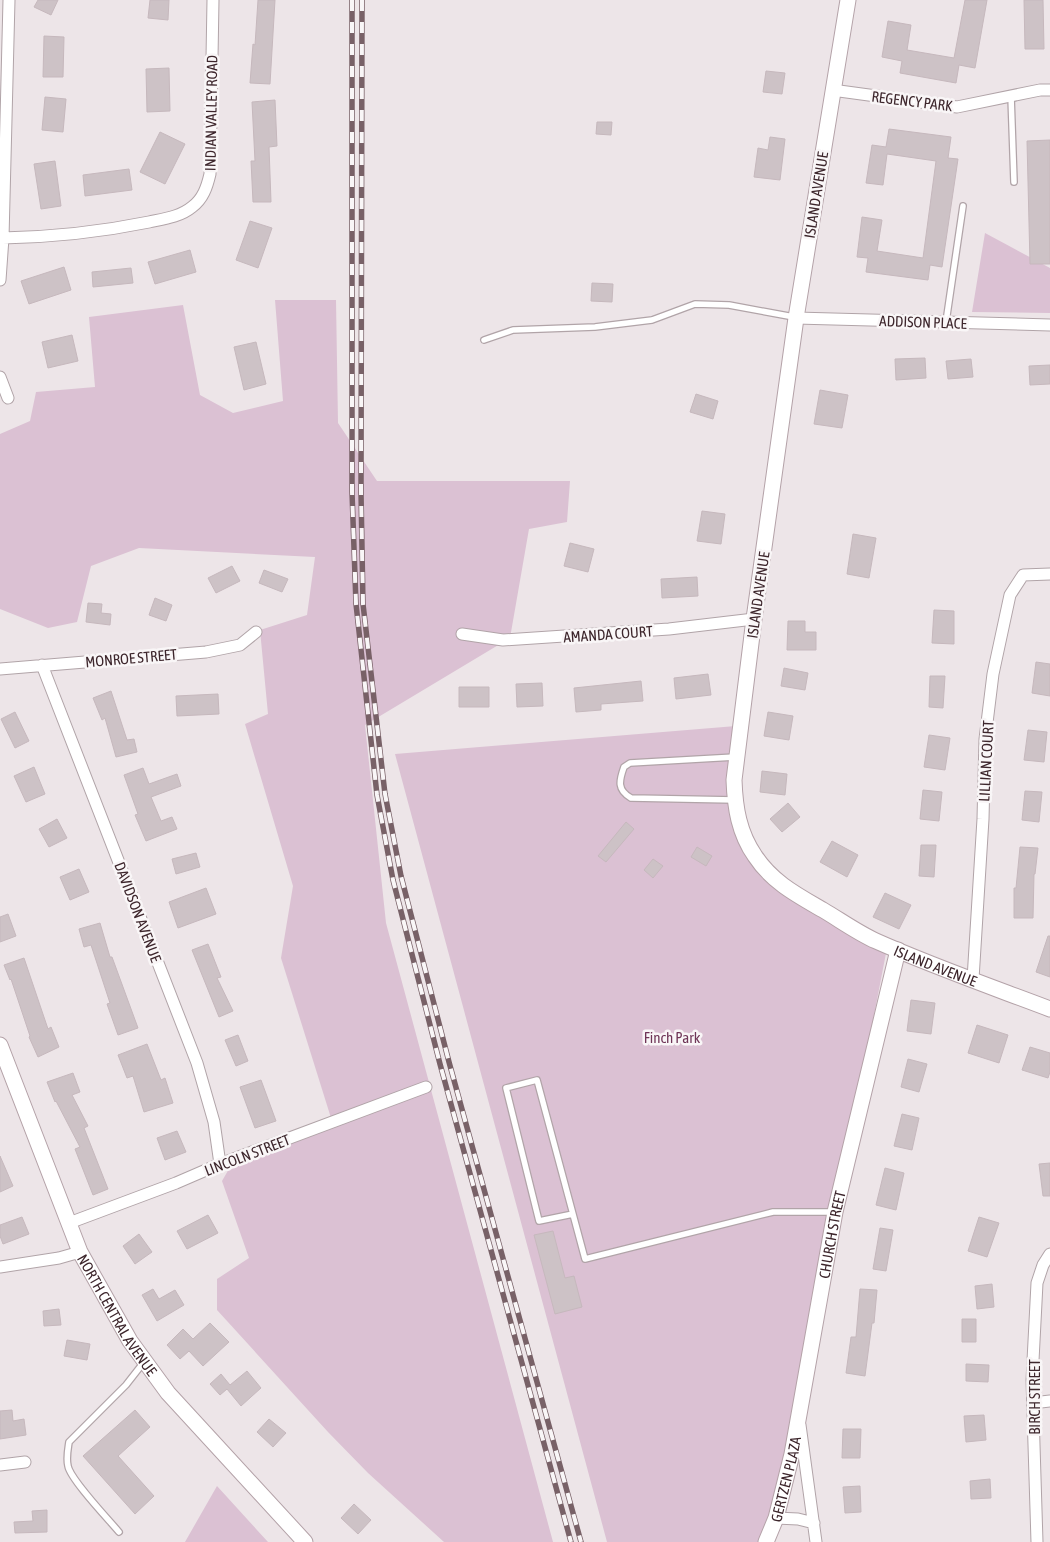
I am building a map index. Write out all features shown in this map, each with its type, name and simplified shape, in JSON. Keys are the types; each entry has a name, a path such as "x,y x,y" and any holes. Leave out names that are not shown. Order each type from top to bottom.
{"street":[{"path":"0,280 3,238 9,0"},
{"name":"INDIAN VALLEY ROAD","path":"3,238 76,234 122,228 182,214 201,198 207,187 210,174 214,0"},
{"name":"ISLAND AVENUE","path":"848,0 796,318 754,619 734,780 738,819 745,839 755,856 779,883 874,940 1050,1009"},
{"name":"REGENCY PARK","path":"832,90 956,107 1040,90 1050,90"},
{"name":"ADDISON PLACE","path":"796,318 1050,325"},
{"path":"0,377 8,398"},
{"name":"LILLIAN COURT","path":"973,979 983,819 985,739 993,674 1010,595 1023,575 1050,574"},
{"name":"AMANDA COURT","path":"462,634 510,640 669,629 754,619"},
{"name":"MONROE STREET","path":"0,668 206,652 240,645 256,632"},
{"name":"DAVIDSON AVENUE","path":"42,665 197,1064 214,1122 220,1164"},
{"name":"CHURCH STREET","path":"816,1542 799,1415 835,1212 898,950"},
{"name":"NORTH CENTRAL AVENUE","path":"0,1045 80,1252 126,1334 144,1362 168,1393 305,1542"},
{"name":"LINCOLN STREET","path":"68,1223 426,1087"},
{"path":"0,1267 59,1258 80,1252"},
{"name":"BIRCH STREET","path":"1037,1542 1032,1380 1036,1283 1043,1265 1050,1254"},
{"path":"1033,1402 1050,1401"},
{"name":"GERTZEN PLAZA","path":"766,1542 776,1518 792,1454 799,1415"},
{"path":"0,1466 24,1462"},
{"path":"776,1518 798,1519 814,1523"}],"lane":[{"path":"1011,96 1014,182"},
{"path":"946,322 963,206"},
{"path":"484,340 513,330 595,327 652,320 695,304 729,305 796,318"},
{"path":"735,800 631,798 624,794 620,786 620,777 624,767 630,763 737,757"},
{"path":"573,1214 539,1221 506,1088 538,1080 585,1259 773,1212 835,1212"},
{"path":"119,1532 68,1468 68,1452 70,1442 126,1385 144,1362"}],"green space":[{"path":"985,233 1050,268 1050,313 972,312"},
{"path":"275,300 336,300 338,423 377,481 570,481 567,522 529,529 510,638 365,725 386,923 553,1542 444,1542 368,1473 217,1310 217,1279 249,1258 222,1181 237,1155 331,1118 281,958 293,886 245,724 268,714 260,630 307,615 315,557 139,548 91,566 77,622 48,628 0,609 0,434 30,421 36,392 95,387 89,317 183,305 200,395 233,413 283,401"},
{"name":"Finch Park","path":"736,726 733,785 764,864 887,948 776,1522 768,1542 607,1542 395,754"},
{"path":"217,1486 268,1542 185,1542"}],"building":[{"path":"38,0 58,0 51,15 34,7"},
{"path":"150,0 169,0 168,20 148,18"},
{"path":"258,0 275,0 270,84 250,83"},
{"path":"965,0 987,0 975,68 959,65 956,83 900,73 902,61 882,57 888,21 911,25 907,50 954,58"},
{"path":"1024,0 1043,0 1044,49 1025,49"},
{"path":"44,36 64,37 63,77 43,77"},
{"path":"169,68 170,111 147,112 146,69"},
{"path":"766,71 785,73 782,94 763,92"},
{"path":"45,97 66,99 63,132 42,130"},
{"path":"275,100 277,146 269,147 271,202 253,202 251,161 255,161 252,102"},
{"path":"597,122 612,122 611,135 596,134"},
{"path":"889,129 951,137 948,158 958,159 942,267 930,265 928,280 866,272 868,258 857,257 862,217 882,220 877,251 923,258 936,161 887,154 883,185 866,183 872,145 886,147"},
{"path":"160,132 185,144 165,184 140,172"},
{"path":"770,137 785,139 780,180 754,177 758,148 768,150"},
{"path":"1050,140 1050,264 1030,264 1027,141"},
{"path":"55,161 61,206 41,209 34,164"},
{"path":"129,169 132,190 85,196 83,175"},
{"path":"250,221 272,228 258,268 236,260"},
{"path":"190,250 196,272 155,284 148,262"},
{"path":"64,267 71,290 29,304 21,281"},
{"path":"131,268 133,283 93,287 92,272"},
{"path":"592,283 613,284 612,302 591,301"},
{"path":"72,335 78,361 48,368 42,342"},
{"path":"256,342 266,384 244,390 234,347"},
{"path":"925,358 926,378 896,380 895,359"},
{"path":"971,359 973,377 948,379 946,361"},
{"path":"1050,365 1050,384 1030,385 1029,366"},
{"path":"820,390 848,395 842,428 814,424"},
{"path":"696,394 718,401 713,419 690,412"},
{"path":"702,511 725,514 721,544 697,541"},
{"path":"853,534 876,538 869,578 847,574"},
{"path":"570,543 594,549 588,572 564,566"},
{"path":"232,566 240,581 216,593 208,578"},
{"path":"264,570 288,579 282,592 259,583"},
{"path":"697,577 698,596 662,598 661,579"},
{"path":"155,598 172,605 166,621 149,615"},
{"path":"88,603 102,604 101,613 111,614 110,625 86,622"},
{"path":"934,610 954,611 954,644 932,643"},
{"path":"788,621 805,621 805,632 816,632 816,650 787,650"},
{"path":"1036,662 1050,664 1050,696 1032,693"},
{"path":"784,668 808,673 805,690 781,686"},
{"path":"708,674 711,695 676,699 674,678"},
{"path":"930,676 945,676 943,708 929,707"},
{"path":"641,681 643,701 601,704 601,710 576,712 574,688"},
{"path":"542,683 543,706 517,707 516,684"},
{"path":"459,687 489,687 489,707 459,707"},
{"path":"111,691 127,740 134,739 137,752 116,757 105,718 102,720 93,698"},
{"path":"218,694 219,714 177,716 176,696"},
{"path":"15,712 29,741 15,748 1,719"},
{"path":"768,712 793,716 789,740 764,736"},
{"path":"1028,730 1047,732 1044,762 1024,760"},
{"path":"929,735 950,738 945,770 924,767"},
{"path":"34,767 45,794 26,802 14,776"},
{"path":"143,768 149,784 177,774 181,786 151,797 161,821 172,817 177,829 146,841 135,815 138,814 124,775"},
{"path":"762,771 787,774 785,795 760,792"},
{"path":"923,790 942,792 939,821 920,819"},
{"path":"1025,791 1042,792 1039,822 1022,820"},
{"path":"788,803 800,817 782,832 770,819"},
{"path":"57,819 67,838 49,847 39,829"},
{"path":"626,822 634,829 606,862 598,856"},
{"path":"832,841 858,855 847,877 820,862"},
{"path":"921,845 936,845 934,877 919,876"},
{"path":"697,847 712,856 706,866 691,857"},
{"path":"1020,847 1038,848 1034,874 1033,918 1014,918 1014,888 1016,888"},
{"path":"196,853 200,867 176,874 172,859"},
{"path":"653,859 663,866 653,878 644,870"},
{"path":"79,869 89,892 70,900 60,877"},
{"path":"206,888 216,914 178,928 169,902"},
{"path":"885,893 911,905 899,929 873,917"},
{"path":"8,914 16,936 0,942 0,917"},
{"path":"100,923 110,957 112,957 138,1028 118,1035 107,1004 110,1003 91,945 84,947 79,929"},
{"path":"1048,936 1050,936 1050,977 1036,972"},
{"path":"208,944 221,977 217,978 233,1011 219,1017 192,950"},
{"path":"24,958 48,1029 51,1027 59,1047 38,1057 29,1037 11,979 4,965"},
{"path":"911,1000 935,1003 931,1034 907,1031"},
{"path":"977,1025 1008,1035 999,1063 968,1053"},
{"path":"238,1035 248,1061 236,1066 225,1040"},
{"path":"147,1044 161,1080 165,1078 173,1103 144,1112 133,1076 127,1078 118,1055"},
{"path":"1030,1047 1050,1053 1050,1072 1048,1078 1022,1070"},
{"path":"908,1059 927,1064 919,1092 901,1087"},
{"path":"73,1073 80,1092 72,1095 88,1126 84,1128 108,1189 93,1195 75,1149 80,1147 55,1102 47,1082"},
{"path":"261,1080 276,1121 255,1128 240,1087"},
{"path":"902,1114 919,1118 912,1150 894,1146"},
{"path":"177,1131 186,1152 165,1160 157,1138"},
{"path":"0,1156 13,1186 0,1192"},
{"path":"1050,1163 1050,1196 1043,1196 1039,1164"},
{"path":"885,1168 904,1173 896,1210 876,1205"},
{"path":"208,1215 218,1233 187,1249 177,1231"},
{"path":"22,1217 29,1234 3,1244 0,1236 0,1225"},
{"path":"979,1217 999,1223 987,1257 968,1251"},
{"path":"880,1228 893,1230 886,1271 873,1269"},
{"path":"553,1231 565,1278 574,1276 582,1307 555,1314 534,1235"},
{"path":"139,1234 152,1252 135,1264 123,1246"},
{"path":"992,1284 994,1307 977,1309 975,1286"},
{"path":"153,1289 159,1299 175,1290 184,1305 157,1321 142,1295"},
{"path":"860,1289 877,1290 874,1323 872,1323 865,1376 846,1373 851,1337 856,1337"},
{"path":"59,1309 61,1325 44,1326 43,1311"},
{"path":"962,1319 976,1319 976,1342 962,1342"},
{"path":"210,1323 229,1342 203,1366 189,1351 180,1359 167,1345 183,1329 193,1339"},
{"path":"67,1340 90,1344 87,1360 64,1356"},
{"path":"966,1364 989,1365 988,1382 966,1381"},
{"path":"247,1371 261,1388 241,1406 227,1389 220,1395 210,1384 221,1374 230,1385"},
{"path":"12,1410 13,1421 24,1419 26,1435 0,1439 0,1411"},
{"path":"135,1410 150,1427 118,1456 154,1496 135,1514 83,1456"},
{"path":"984,1415 986,1440 966,1442 964,1416"},
{"path":"269,1419 286,1433 273,1447 257,1432"},
{"path":"843,1429 861,1429 860,1458 842,1458"},
{"path":"990,1479 991,1498 971,1499 970,1481"},
{"path":"860,1486 861,1512 845,1513 843,1487"},
{"path":"354,1504 371,1520 358,1534 341,1518"},
{"path":"47,1510 47,1532 15,1533 14,1522 33,1521 32,1511"}],"railway":[{"path":"352,0 352,492 356,604 377,795 393,880 440,1064 571,1542"},
{"path":"362,0 361,492 363,604 385,794 401,876 449,1062 581,1542"}]}
